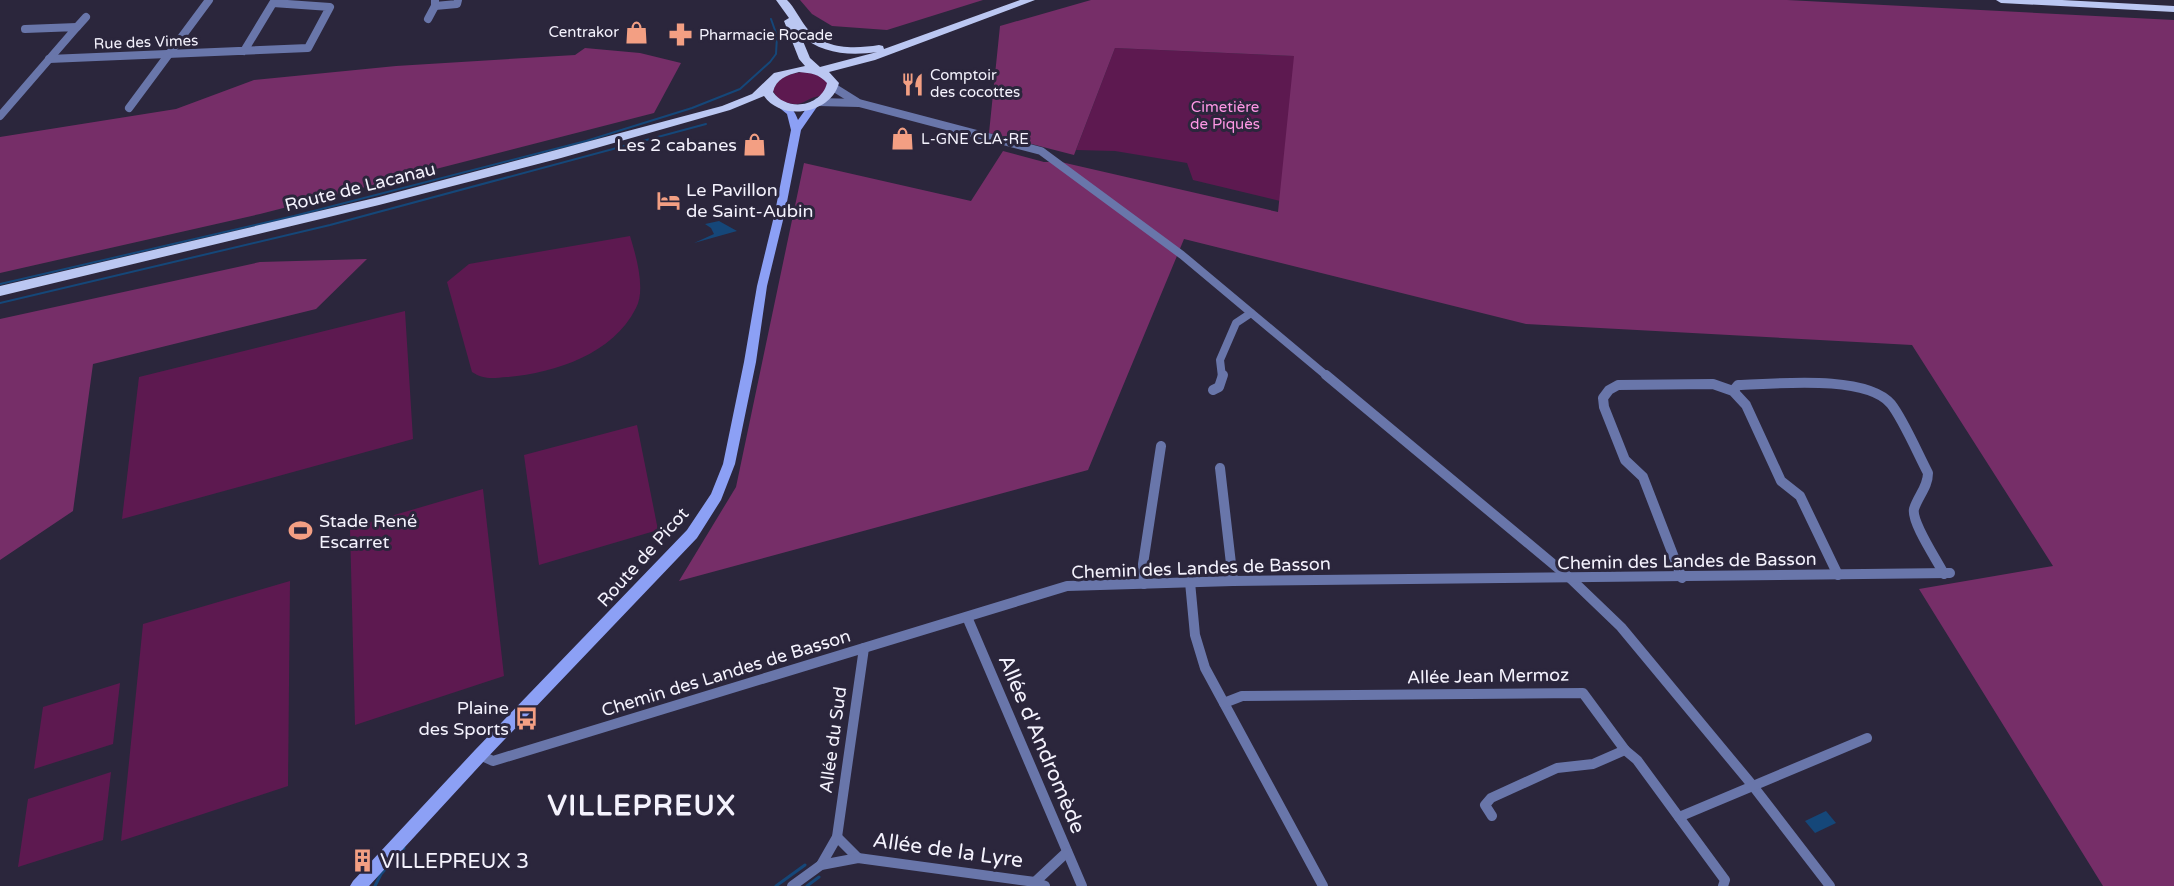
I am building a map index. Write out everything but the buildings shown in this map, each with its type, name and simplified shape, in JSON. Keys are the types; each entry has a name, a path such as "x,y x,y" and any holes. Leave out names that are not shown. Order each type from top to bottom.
{"main road":[{"path":"779,0 793,10 806,34 825,46 841,50 875,49 942,30"},
{"path":"779,0 805,59 817,70 826,74 833,85"},
{"path":"782,74 799,69 817,70 871,58 942,30 1030,0"},
{"path":"2001,0 2174,9"},
{"path":"726,108 756,96 768,87 791,66 798,47"},
{"path":"726,108 778,104 797,107 816,103 829,94 833,85 871,58"},
{"path":"768,87 770,98 791,113 796,130"},
{"name":"Route de Picot","path":"358,886 692,534 717,496 729,464 736,434 762,286 780,212 796,130 816,103"},
{"name":"Route de Lacanau","path":"0,291 379,201 726,108"}],"street":[{"path":"129,108 209,0"},
{"path":"428,19 435,3 457,4 458,0"},
{"name":"Rue des Vimes","path":"49,59 169,56 244,51 307,51 330,7 274,2 244,51"},
{"path":"0,116 87,17"},
{"path":"24,29 77,27"},
{"path":"833,85 859,103"},
{"path":"816,103 859,103 1041,151 1182,255 1571,579 1621,627 1753,786 1830,886"},
{"path":"1213,390 1219,387 1223,374 1220,360 1236,322 1251,313"},
{"path":"1682,578 1643,477 1625,460 1604,406 1603,398 1609,390 1618,385 1713,384 1733,391 1746,405 1781,481 1800,496 1838,575"},
{"name":"Chemin des Landes de Basson","path":"480,755 493,761 1067,586 1233,581 1947,574 1912,517 1912,507 1929,479 1928,473 1890,403 1882,396 1870,391 1827,384 1738,385 1733,391"},
{"path":"1144,584 1143,564 1161,446"},
{"path":"1220,468 1233,581"},
{"path":"1190,582 1195,635 1205,668 1323,886"},
{"name":"Allée d'Andromède","path":"967,617 1082,886"},
{"name":"Allée du Sud","path":"821,865 837,837 864,648"},
{"name":"Allée Jean Mermoz","path":"1224,703 1242,696 1583,693 1625,750 1637,760 1725,880 1722,886"},
{"path":"1679,817 1867,738"},
{"path":"1492,816 1485,805 1491,798 1557,768 1593,764 1625,750"},
{"path":"837,837 858,858"},
{"name":"Allée de la Lyre","path":"792,886 821,865 858,858 1040,884 1067,852"}],"green space":[{"name":"Cimetière de Piquès","path":"1115,48 1295,56 1280,201 1193,180 1187,163 1115,151 1076,150"},
{"path":"802,72 818,74 828,82 823,96 799,104 779,100 773,91 778,82 789,75"},
{"path":"630,236 639,272 639,300 626,324 613,338 581,358 544,371 493,378 472,372 447,282 469,264"},
{"path":"405,311 413,439 122,519 139,377"},
{"path":"637,425 658,530 539,565 524,455"},
{"path":"483,489 504,676 355,725 350,528"},
{"path":"290,581 288,786 121,841 143,624"},
{"path":"120,683 113,744 34,769 43,707"},
{"path":"111,772 103,840 18,867 28,799"}],"shaded area":[{"path":"800,0 983,0 887,30 832,26 812,14"},
{"path":"1091,0 1787,0 2174,20 2174,886 2103,886 1919,589 2053,566 1912,345 1526,324 1184,239 1088,470 679,581 736,487 804,163 971,201 1003,151 1044,162 1061,162 1278,212 1294,56 1115,48 1074,155 989,133 1000,26"},
{"path":"585,48 640,53 681,63 654,113 260,214 0,273 0,137 176,109 254,80 396,66 575,55"},
{"path":"367,259 316,309 93,364 73,511 0,560 0,319 260,262"}],"water":[{"path":"719,221 737,231 694,243 714,234 705,224"},
{"path":"1826,811 1836,823 1815,833 1805,821"}],"waterway":[{"path":"0,284 294,216 586,141 692,108 740,89 770,62 776,54 777,36 771,19"},
{"path":"0,303 330,225 706,124"},
{"path":"375,886 381,874 404,848"},
{"path":"776,886 805,865"},
{"path":"807,886 819,877"}],"place":[{"name":"Centrakor","path":"637,32"},
{"name":"Pharmacie Rocade","path":"681,35"},
{"name":"Comptoir des cocottes","path":"912,84"},
{"name":"L-GNE CLA-RE","path":"903,139"},
{"name":"Les 2 cabanes","path":"755,145"},
{"name":"Le Pavillon de Saint-Aubin","path":"668,200"},
{"name":"Stade René Escarret","path":"301,531"},
{"name":"Plaine des Sports","path":"527,718"},
{"name":"VILLEPREUX 3","path":"362,861"}],"district":[{"name":"VILLEPREUX","path":"642,805"}]}
